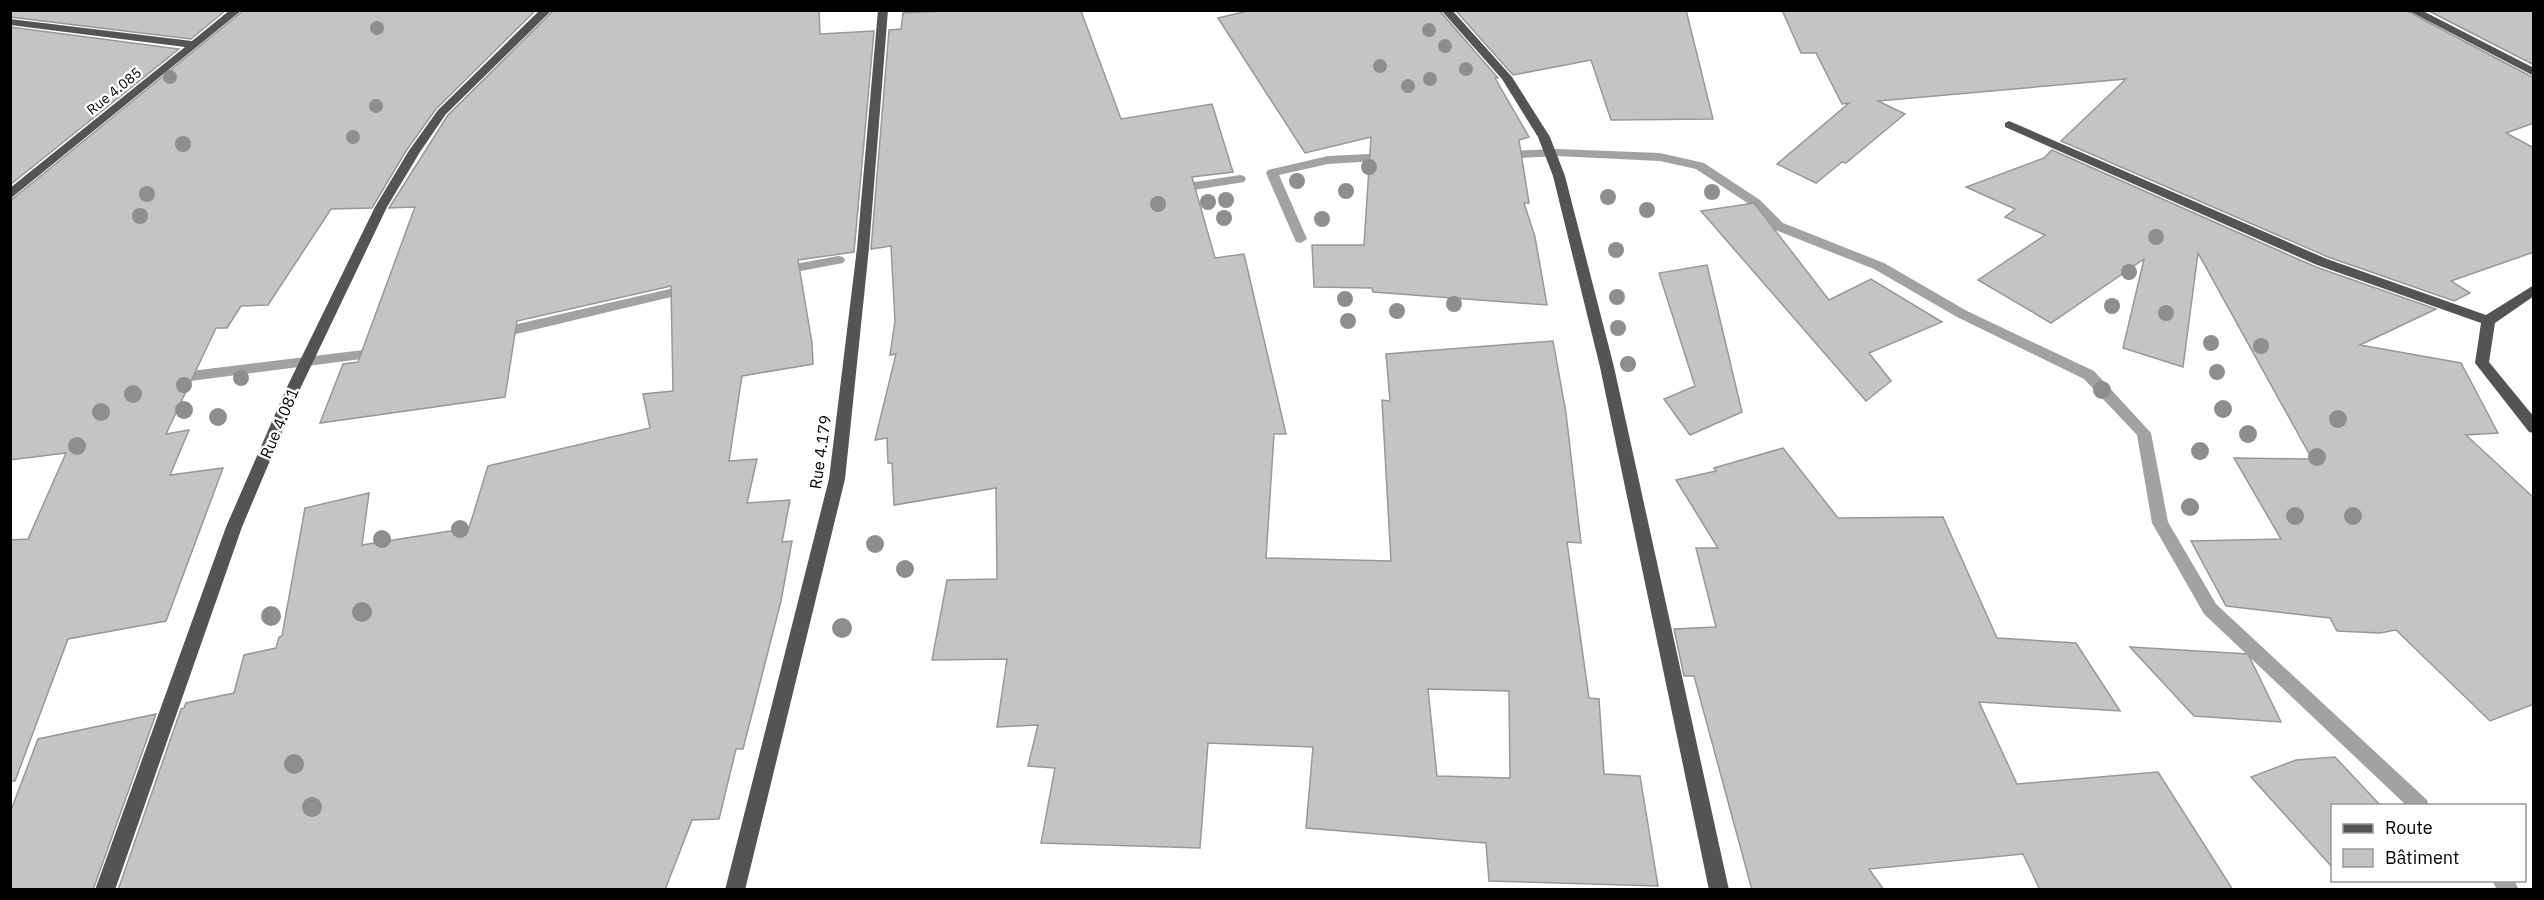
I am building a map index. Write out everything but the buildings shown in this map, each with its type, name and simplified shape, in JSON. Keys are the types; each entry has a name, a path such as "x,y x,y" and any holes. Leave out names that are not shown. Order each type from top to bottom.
{"street":[{"name":"Rue 4.085","path":"10,195 237,10"},
{"name":"Rue 4.081","path":"105,890 234,527 294,387 381,207 414,152 442,112 547,10"},
{"name":"Rue 4.179","path":"735,890 837,479 863,248 883,10"},
{"path":"1446,10 1506,77 1544,136 1559,176 1607,367 1719,890"},
{"path":"2412,10 2534,73"},
{"path":"10,22 194,45"},
{"path":"2009,126 2322,262 2488,321"},
{"path":"2534,289 2488,321 2482,363 2534,428"}],"waterway":[{"path":"1558,153 1660,157 1700,166 1756,203 1778,226 1879,266 1962,314 2089,375 2144,433 2160,523 2210,609 2418,804"},
{"path":"1503,155 1552,154"},
{"path":"1301,239 1272,173 1328,160 1389,157"},
{"path":"1175,189 1240,179"},
{"path":"779,271 838,260"},
{"path":"496,334 691,288"},
{"path":"308,361 380,353"},
{"path":"175,378 303,361"},
{"path":"2503,882 2510,890"}]}
